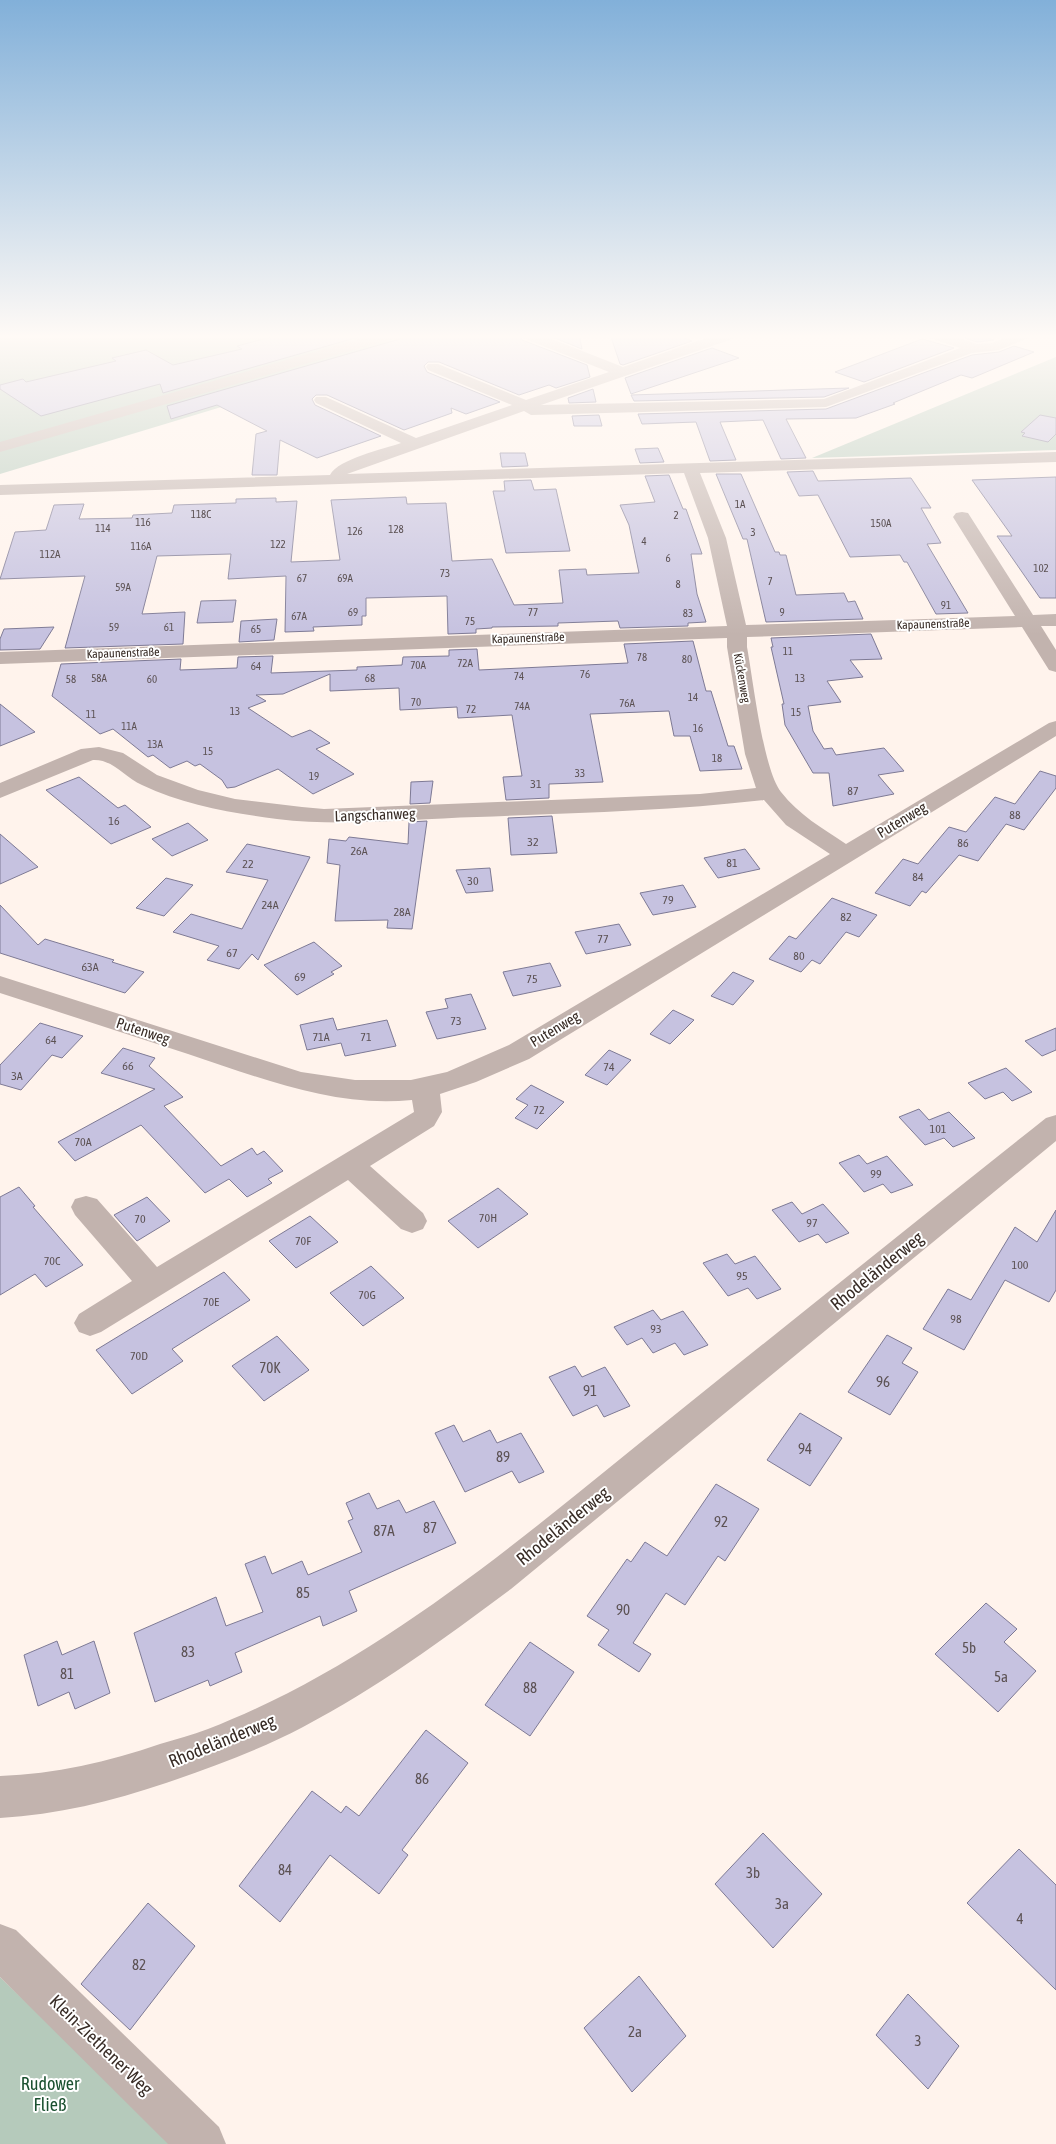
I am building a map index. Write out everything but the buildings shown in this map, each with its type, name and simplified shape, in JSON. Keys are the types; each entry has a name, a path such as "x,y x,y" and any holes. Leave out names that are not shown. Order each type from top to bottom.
{"street":[{"path":"0,447 45,434"},
{"path":"395,434 414,443"},
{"path":"337,479 340,472 350,466 443,434"},
{"path":"359,478 362,469 456,434"},
{"path":"0,490 1056,457"},
{"name":"Kückenweg","path":"690,469 717,538 737,631 737,647 756,754 763,779 770,793 794,820 846,854"},
{"path":"962,517 1056,666"},
{"name":"Kapaunenstraße","path":"0,658 1056,620"},
{"name":"Putenweg","path":"0,984 299,1082 336,1089 372,1092 425,1087 467,1075 519,1052 1056,727"},
{"name":"Langschanweg","path":"0,791 89,754 103,753 113,755 144,777 184,793 233,804 296,814 324,816 700,801 770,793"},
{"path":"90,1323 424,1119 428,1112 425,1087"},
{"name":"Rhodeländerweg","path":"0,1797 78,1788 170,1764 219,1746 312,1702 405,1645 526,1556 1056,1125"},
{"path":"349,1164 412,1221"},
{"path":"86,1208 153,1284"},
{"name":"Klein-Ziethener Weg","path":"0,1946 202,2144"}],"green space":[{"path":"0,434 132,434 0,474"},
{"path":"870,434 1056,434 1056,450 812,458"},
{"name":"Rudower Fließ","path":"0,1977 172,2144 0,2144"}]}
